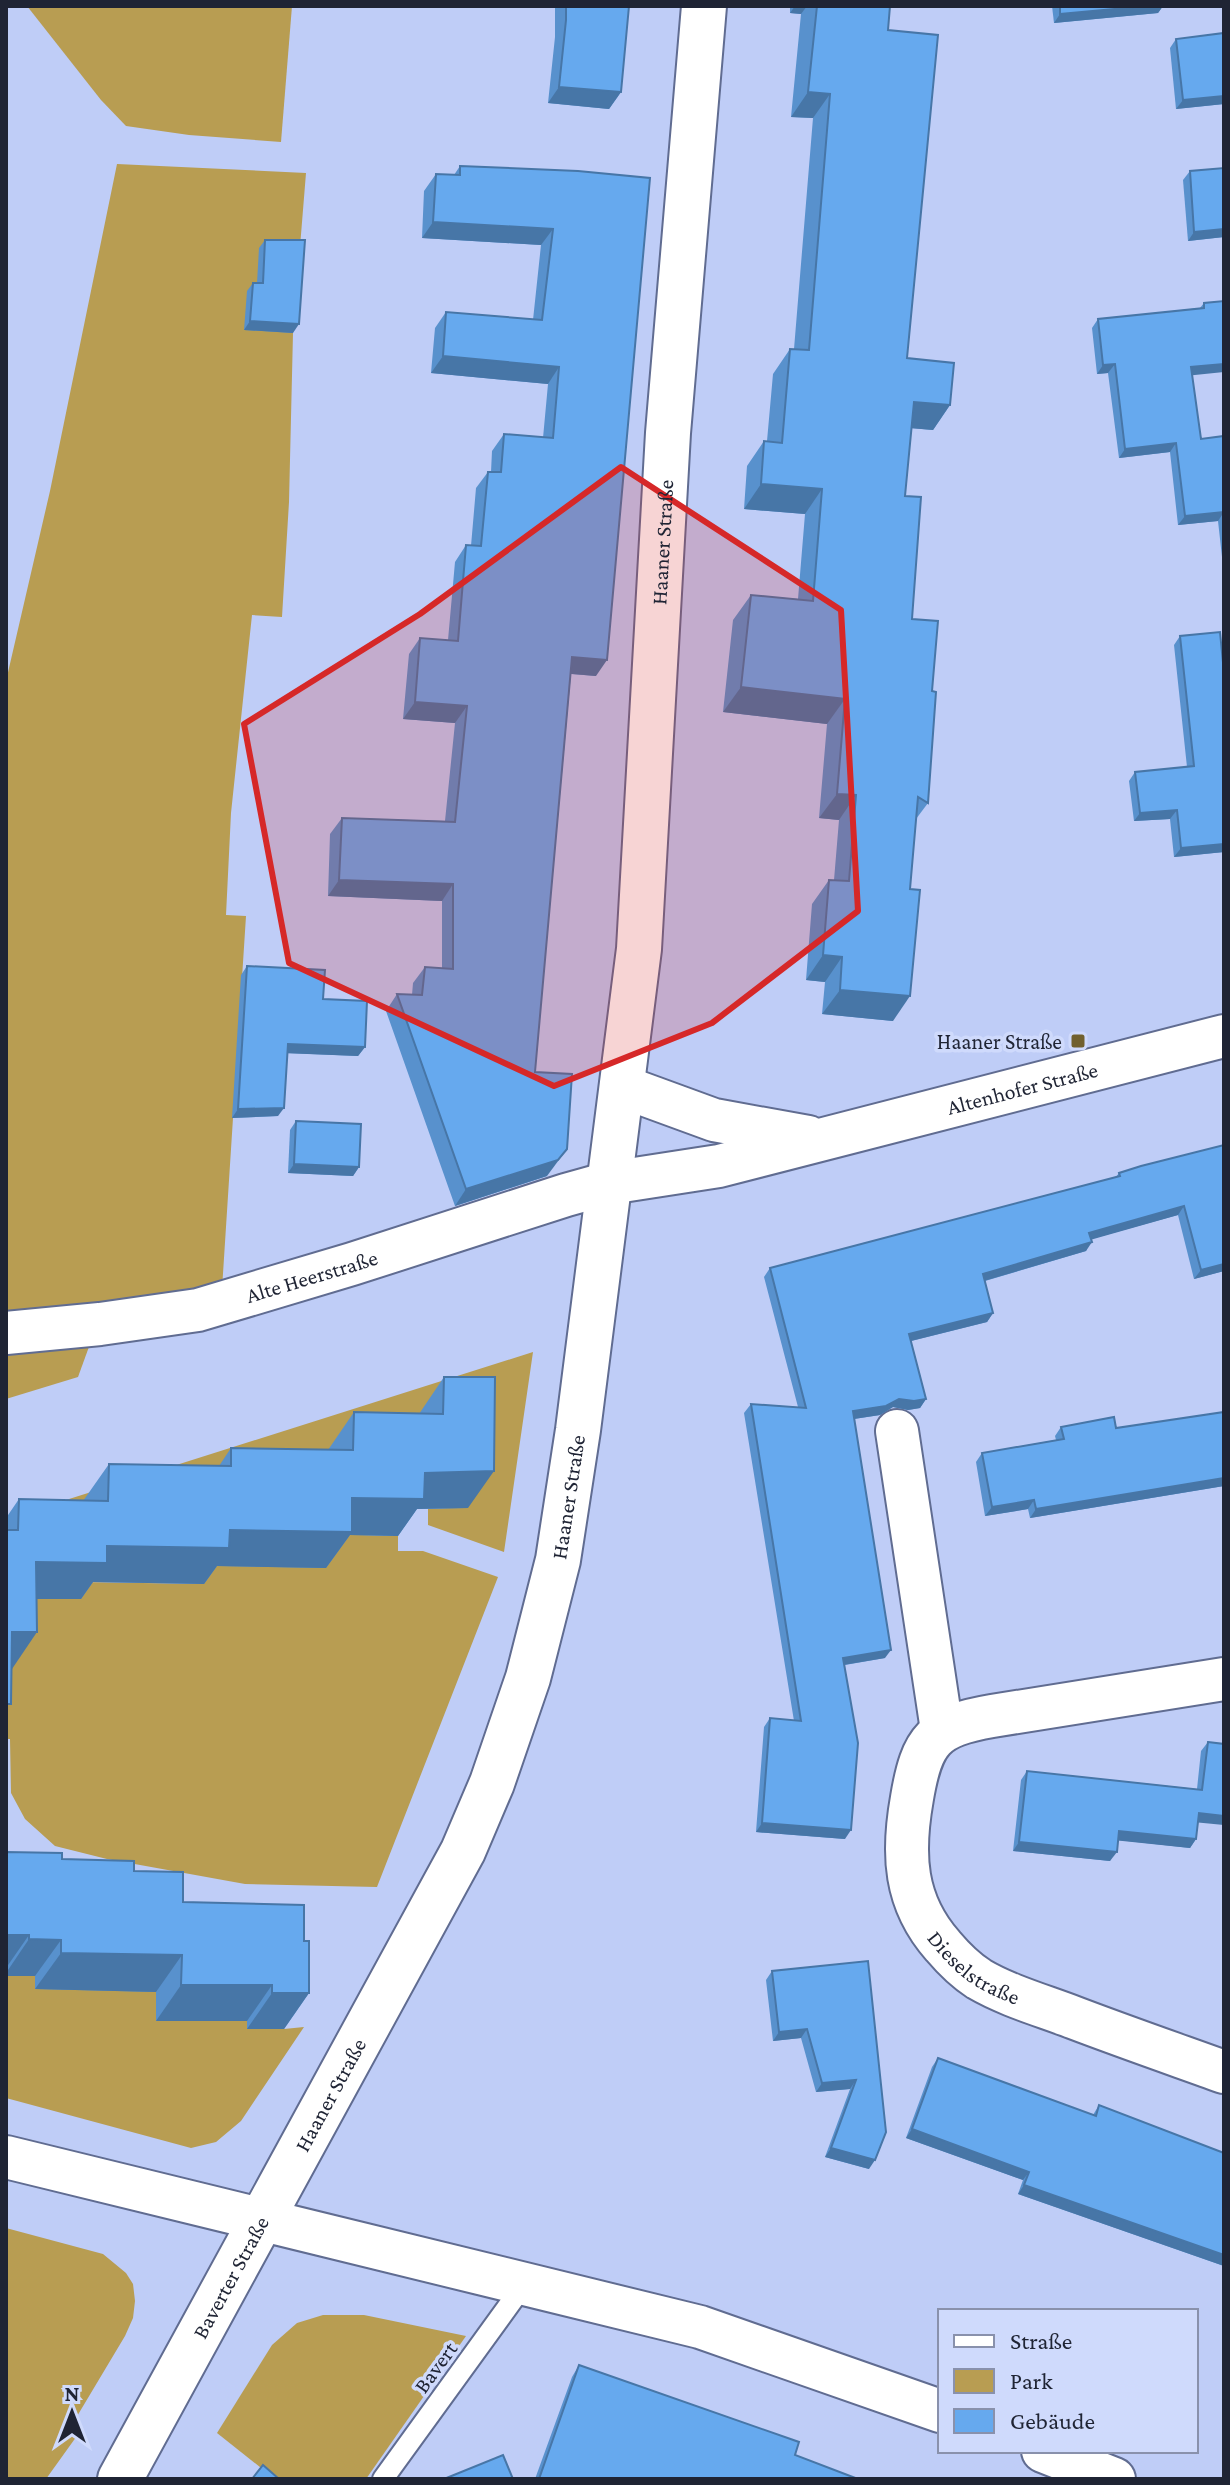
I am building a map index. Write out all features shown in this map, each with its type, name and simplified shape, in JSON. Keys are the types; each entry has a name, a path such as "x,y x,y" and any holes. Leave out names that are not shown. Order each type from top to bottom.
{"main road":[{"name":"Haaner Straße","path":"261,2220 463,1851 492,1783 528,1678 558,1560 578,1430 639,949 668,433 704,6"},
{"name":"Baverter Straße","path":"120,2479 261,2220"}],"street":[{"name":"Altenhofer Straße","path":"609,1183 719,1166 1224,1036"},
{"name":"Altenhofer Straße","path":"621,1086 714,1120 821,1140"},
{"name":"Alte Heerstraße","path":"6,1333 198,1310 609,1183"},
{"path":"897,1431 942,1730 954,1724 992,1716 1224,1679"},
{"name":"Dieselstraße","path":"942,1730 921,1761 911,1802 908,1834 907,1866 913,1899 930,1931 955,1961 979,1979 1025,2000 1224,2072"},
{"name":"Baverter Straße","path":"6,2157 261,2220"},
{"path":"261,2220 700,2327 938,2410"},
{"path":"1048,2453 1114,2479"}],"lane":[{"name":"Bavert","path":"383,2479 525,2283"}],"highlighted area":[{"path":"621,467 841,610 858,911 712,1023 554,1086 289,963 244,724 420,614"}],"green space":[{"path":"27,6 292,6 281,142 189,135 126,126 101,100"},
{"path":"117,164 306,173 293,333 289,502 282,617 252,615 231,813 226,915 246,916 222,1289 6,1316 6,681 50,491"},
{"path":"90,1344 78,1377 6,1399 6,1352"},
{"path":"533,1352 504,1552 428,1525 428,1509 468,1507 418,1458 327,1486 84,1500 83,1537 6,1519"},
{"path":"327,1534 398,1536 398,1551 423,1551 498,1577 377,1887 245,1884 107,1859 55,1846 25,1819 11,1793 10,1739 6,1739 6,1669 11,1599 82,1582 203,1584 204,1566"},
{"path":"6,1976 35,1976 156,1992 156,2021 247,2021 284,2029 304,2027 241,2121 216,2142 191,2148 6,2098"},
{"path":"6,2228 103,2254 126,2273 133,2284 133,2318 125,2336 70,2428 79,2433 46,2479 6,2479"},
{"path":"323,2315 364,2315 466,2336 366,2479 275,2479 217,2433 272,2345 297,2323"}],"building":[{"path":"566,6 629,6 621,92 559,87"},
{"path":"817,6 890,6 888,30 938,35 907,358 954,363 950,405 914,402 905,496 921,497 912,619 938,621 928,803 918,797 910,889 920,890 910,996 840,990 842,957 823,955 829,880 849,881 856,795 837,794 845,699 741,687 751,595 813,601 822,489 761,484 764,441 782,443 790,349 809,350 830,94 808,92"},
{"path":"1060,6 1147,6 1060,14"},
{"path":"1224,33 1224,96 1183,100 1176,39"},
{"path":"460,166 578,171 650,178 607,660 572,657 535,1072 572,1074 567,1149 558,1160 466,1189 397,994 422,995 425,967 453,969 453,884 339,880 342,818 455,822 467,706 415,702 420,638 458,641 466,545 481,546 488,472 501,472 504,434 553,438 559,367 443,356 446,312 542,320 553,229 433,222 436,174 460,175"},
{"path":"1224,168 1224,229 1194,232 1190,171"},
{"path":"265,240 305,240 299,324 250,321 253,283 263,283"},
{"path":"1224,301 1224,364 1191,367 1201,439 1224,436 1224,512 1185,516 1176,443 1125,449 1115,364 1103,365 1098,319 1204,308 1204,303"},
{"path":"1220,632 1224,673 1224,844 1181,848 1177,810 1140,813 1135,772 1194,766 1180,636"},
{"path":"247,966 325,970 323,999 367,1001 365,1047 288,1044 284,1108 238,1109"},
{"path":"296,1121 361,1124 359,1167 294,1164"},
{"path":"1224,1145 1224,1264 1201,1270 1184,1206 1089,1233 1092,1242 983,1274 993,1313 909,1334 926,1399 899,1399 886,1406 853,1411 891,1650 843,1658 858,1743 851,1830 762,1823 770,1718 801,1721 751,1404 806,1408 770,1268 1120,1176 1119,1173 1141,1166"},
{"path":"444,1377 495,1377 494,1471 425,1473 424,1499 352,1498 352,1532 230,1530 229,1548 107,1546 107,1563 36,1562 37,1632 12,1632 11,1704 6,1704 6,1530 18,1530 19,1499 108,1501 109,1464 231,1466 231,1448 353,1450 354,1412 443,1414"},
{"path":"1224,1412 1224,1478 1036,1509 1034,1500 992,1507 982,1453 1064,1439 1061,1427 1114,1417 1116,1428"},
{"path":"1208,1742 1224,1744 1224,1816 1199,1813 1196,1839 1119,1831 1117,1852 1019,1842 1027,1771 1202,1790"},
{"path":"6,1852 62,1853 62,1859 134,1861 134,1871 183,1872 183,1902 304,1905 304,1941 309,1941 309,1993 272,1993 272,1985 181,1985 182,1955 61,1953 61,1940 6,1935"},
{"path":"868,1961 886,2132 875,2160 831,2148 856,2080 822,2083 807,2029 779,2032 772,1971"},
{"path":"938,2058 1096,2116 1099,2105 1224,2153 1224,2255 1024,2185 1029,2172 912,2129"},
{"path":"579,2365 799,2442 795,2455 858,2479 539,2479"},
{"path":"503,2455 513,2479 444,2479"},
{"path":"263,2465 279,2479 252,2479"}],"place":[{"name":"Haaner Straße","path":"1078,1041"}]}
